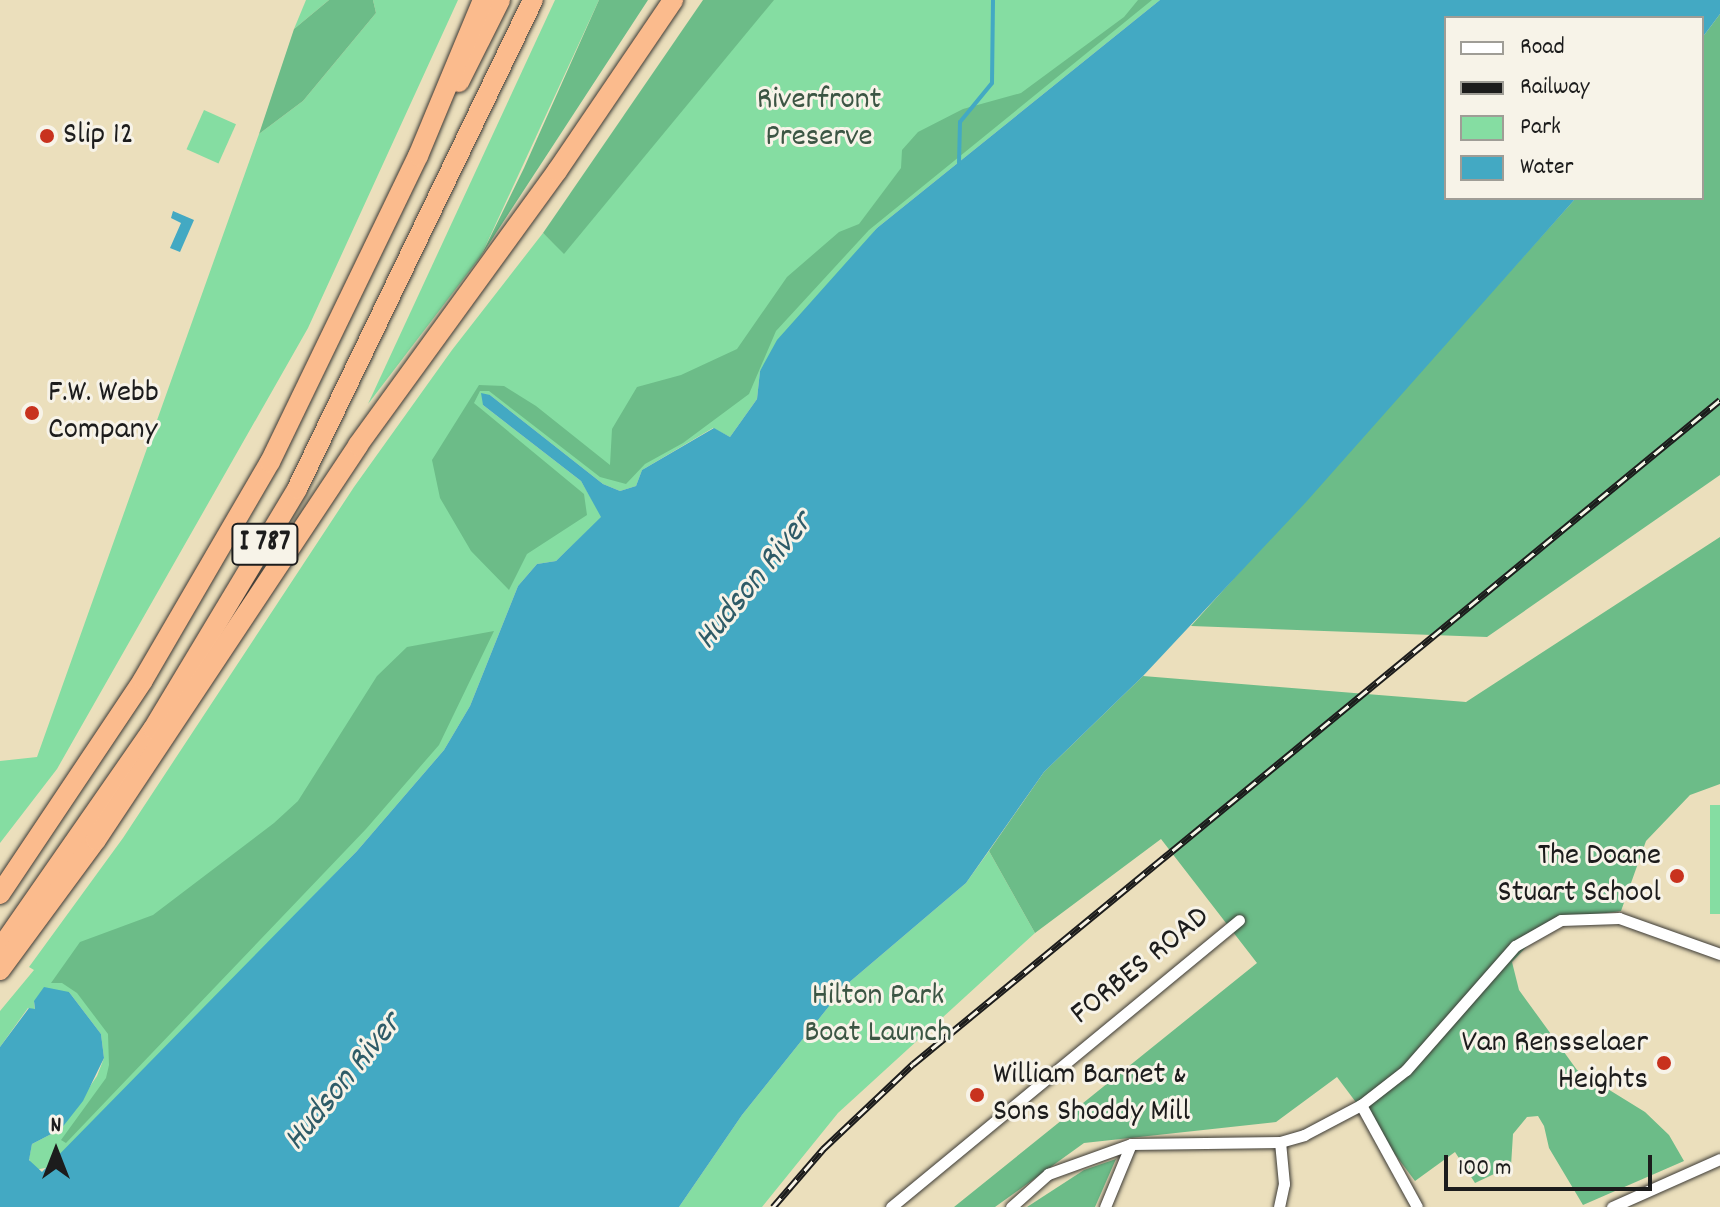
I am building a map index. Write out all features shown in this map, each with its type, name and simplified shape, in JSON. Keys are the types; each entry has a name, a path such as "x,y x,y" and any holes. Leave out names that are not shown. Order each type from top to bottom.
{"highway":[{"path":"418,156 483,0"},
{"name":"I 787","path":"0,894 143,680 246,505 418,156 500,0"},
{"name":"I 787","path":"0,949 168,707 284,511 362,361 533,0"},
{"path":"0,970 96,840 351,456 557,171 673,0"},
{"path":"0,883 27,856"}],"street":[{"path":"1011,1207 1048,1174 1131,1144 1280,1142 1304,1135 1361,1105 1406,1070 1515,946 1561,920 1619,918 1720,954"},
{"name":"FORBES ROAD","path":"891,1207 1239,920"},
{"path":"1361,1105 1417,1207"},
{"path":"1279,1207 1284,1184 1280,1142"},
{"path":"1105,1207 1131,1144"},
{"path":"1612,1207 1720,1159"}],"green space":[{"path":"306,0 329,0 294,29"},
{"path":"329,0 373,0 376,13 303,101 259,134 294,29"},
{"path":"373,0 458,0 308,328 57,769 0,843 0,761 37,757 259,134 303,101 376,13"},
{"path":"555,0 599,0 481,256 368,404"},
{"path":"599,0 648,0 481,256 524,168"},
{"path":"703,0 774,0 564,254 543,233"},
{"name":"Riverfront Preserve","path":"762,0 1160,0 877,228 760,371 757,399 730,437 713,428 642,470 636,486 620,491 603,484 490,395 483,405 581,481 602,517 556,561 537,564 518,586 470,706 444,750 357,851 51,1167 34,1170 29,1159 32,1144 61,1129 97,1076 104,1058 101,1034 69,992 52,992 34,1002 35,1010 28,1008 0,1047 0,1011 34,970 29,967 123,838 354,487 452,350 543,233 559,248"},
{"path":"1138,0 1152,0 869,230 776,331 749,394 683,443 645,464 626,484 600,477 489,391 480,391 474,403 584,494 587,515 527,554 509,590 471,551 440,498 432,460 479,385 504,386 536,406 610,465 612,429 637,387 681,375 737,349 787,277 839,232 859,224 901,168 902,150 918,132 963,109 1021,93 1124,17"},
{"path":"1720,14 1720,475 1487,637 1191,626 1574,200 1704,200 1704,35"},
{"path":"204,110 236,124 218,164 187,149"},
{"path":"1720,537 1720,784 1690,795 1646,841 1621,911 1577,917 1533,940 1512,962 1519,990 1577,1070 1645,1112 1669,1135 1684,1161 1583,1205 1549,1148 1544,1126 1538,1116 1527,1117 1513,1134 1511,1166 1475,1183 1455,1152 1415,1181 1337,1077 1276,1122 1084,1143 995,1207 954,1207 1257,963 1161,839 1035,933 989,851 1044,772 1143,676 1466,702"},
{"path":"494,631 439,745 366,829 66,1143 61,1140 106,1078 109,1065 108,1034 77,993 62,983 51,983 80,942 153,915 274,823 298,801 377,676 407,647"},
{"path":"1710,805 1720,805 1720,914 1710,914"},
{"name":"Hilton Park Boat Launch","path":"989,851 1035,933 838,1113 762,1207 679,1207 742,1115 846,985 966,883"},
{"path":"1116,1159 1095,1207 1027,1207 1084,1170"}],"water":[{"name":"Hudson River","path":"1160,0 1720,0 1720,14 1704,35 1704,16 1444,16 1444,200 1574,200 1307,501 1143,676 1044,772 966,883 846,985 742,1115 679,1207 0,1207 0,1047 29,1008 35,1009 34,1001 44,987 69,992 101,1034 104,1058 83,1101 61,1129 32,1144 29,1160 42,1172 357,851 444,750 470,706 518,586 537,564 556,561 601,517 581,481 483,405 481,393 490,395 603,484 620,491 636,486 642,470 714,428 730,437 757,399 760,371 777,340 877,228"},
{"path":"173,211 194,220 180,252 170,248 181,223 171,218"}],"waterway":[{"path":"959,163 960,122 992,83 993,0"}],"railway":[{"path":"773,1207 823,1149 913,1064 1720,400"}],"place":[{"name":"Slip 12","path":"47,136"},
{"name":"F.W. Webb Company","path":"32,413"},
{"name":"The Doane Stuart School","path":"1677,876"},
{"name":"Van Rensselaer Heights","path":"1664,1063"},
{"name":"William Barnet & Sons Shoddy Mill","path":"977,1095"}]}
